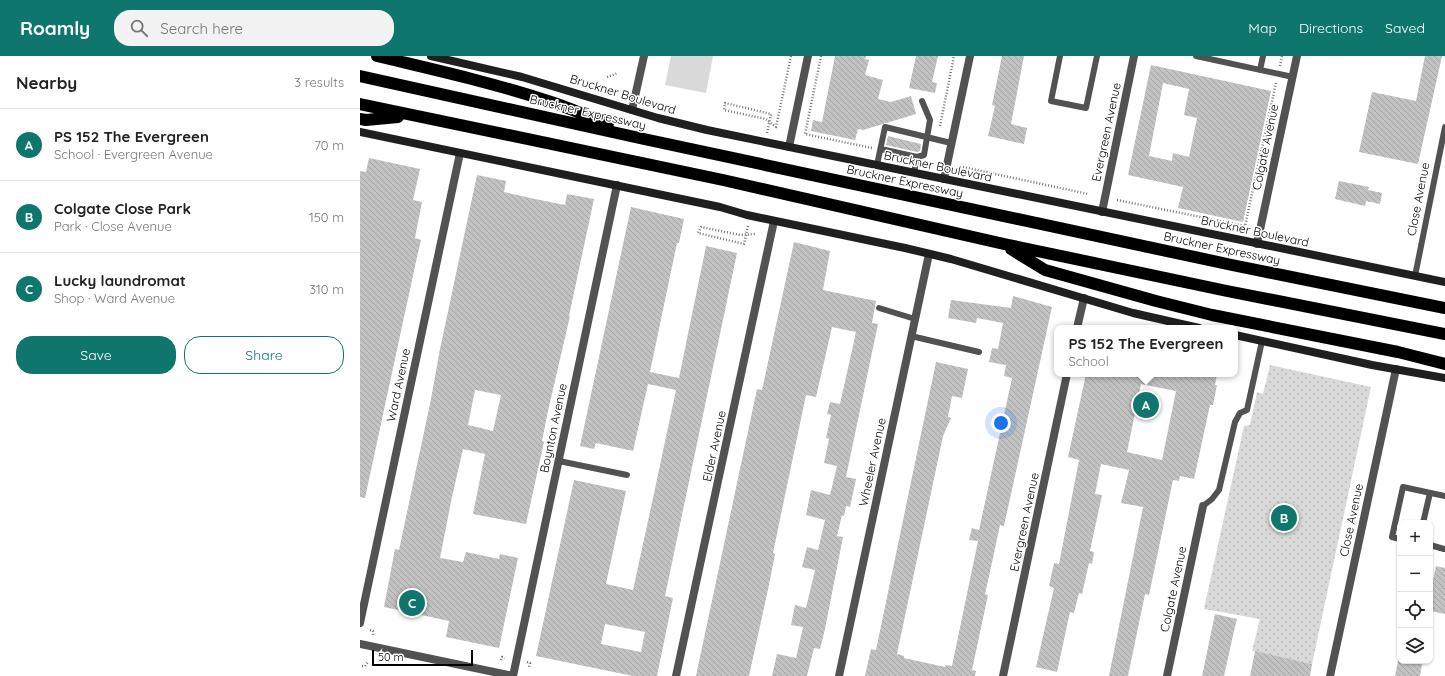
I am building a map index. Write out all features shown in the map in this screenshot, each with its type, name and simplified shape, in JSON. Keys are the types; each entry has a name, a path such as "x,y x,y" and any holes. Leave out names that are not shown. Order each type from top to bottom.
{"highway":[{"path":"377,56 479,81 552,102 644,139"},
{"name":"Bruckner Expressway","path":"360,76 644,139 1232,265 1445,308"},
{"path":"360,104 723,180 1004,244 1227,291 1445,334"},
{"path":"360,119 366,120 410,115"},
{"path":"1004,244 1045,270 1156,301 1212,315 1398,352 1445,364"}],"main road":[{"name":"Bruckner Boulevard","path":"431,56 522,76 681,124 877,166 1445,282"},
{"path":"360,132 929,254 1155,319 1184,325"},
{"path":"1238,337 1445,378"}],"street":[{"path":"632,110 644,56"},
{"path":"788,147 808,56"},
{"path":"944,179 970,56"},
{"name":"Evergreen Avenue","path":"1102,212 1134,56"},
{"name":"Colgate Avenue","path":"1257,244 1297,56"},
{"name":"Ward Avenue","path":"360,622 460,153"},
{"name":"Boynton Avenue","path":"513,676 617,186"},
{"name":"Elder Avenue","path":"676,676 774,221"},
{"name":"Wheeler Avenue","path":"839,676 929,254"},
{"path":"1078,325 1084,298"},
{"name":"Close Avenue","path":"1330,676 1396,369"},
{"name":"Evergreen Avenue","path":"1003,676 1067,377"},
{"name":"Colgate Avenue","path":"1167,676 1203,506"},
{"path":"360,644 513,676"}],"lane":[{"path":"1060,56 1051,101 1086,108 1097,56"},
{"path":"1196,56 1223,59 1260,70 1292,76"},
{"path":"1260,70 1263,56"},
{"path":"881,150 908,153 917,157 924,155 930,120 922,101"},
{"path":"877,166 885,127 951,143"},
{"name":"Close Avenue","path":"1415,276 1445,127"},
{"path":"897,137 898,130"},
{"path":"911,140 912,134"},
{"path":"914,173 917,157"},
{"path":"879,308 915,319"},
{"path":"911,336 979,352"},
{"path":"1203,506 1212,499 1219,490 1235,422 1240,414 1247,410 1262,341"},
{"path":"559,461 627,475"},
{"path":"1397,538 1392,537 1403,487 1445,496"},
{"path":"1424,520 1430,493"},
{"path":"1433,546 1445,548"}],"path":[{"path":"771,114 725,103 724,110 766,119 776,127 791,56"},
{"path":"821,56 805,134 881,150"},
{"path":"937,140 954,56"},
{"path":"1117,200 1245,226 1282,56"},
{"path":"607,77 618,73"},
{"path":"963,167 1088,194"},
{"path":"744,244 698,234 701,227 740,235 755,234"},
{"path":"370,630 373,631 373,635"},
{"path":"501,660 502,657 505,658"},
{"path":"362,666 365,666 368,662"},
{"path":"527,662 530,663 529,667"}],"shaded area":[{"path":"671,56 713,56 706,93 665,85"},
{"path":"1270,365 1371,387 1312,664 1252,651 1260,619 1204,609 1244,426 1250,425 1257,392 1263,394"}],"building":[{"path":"835,56 866,56 865,59 869,60 865,75 883,80 878,99 891,102 911,96 916,114 863,130 858,129 855,140 811,131 813,120 822,122"},
{"path":"916,56 938,56 932,82 937,83 935,93 909,88"},
{"path":"1002,56 1024,56 1011,124 1027,128 1024,144 988,136 995,106 992,105"},
{"path":"1425,56 1442,56 1418,164 1359,152 1372,92 1416,101"},
{"path":"1151,65 1271,91 1243,222 1178,208 1183,187 1128,175","holes":["1163,83 1189,89 1184,115 1197,118 1189,157 1173,153 1172,161 1149,156"]},
{"path":"888,136 921,144 920,151 917,152 886,145"},
{"path":"369,158 420,169 413,200 422,202 415,238 421,240 365,498 360,497 360,171 366,172"},
{"path":"477,175 506,181 504,192 535,199 565,205 567,194 594,199 570,316 548,411 542,441 544,442 526,524 473,514 485,454 463,449 452,497 440,558 463,562 466,552 499,559 500,554 518,558 499,648 446,637 449,621 384,607 395,549 399,550","holes":["475,390 501,395 493,431 468,425"]},
{"path":"1339,181 1369,187 1368,190 1382,193 1380,204 1366,201 1365,206 1335,199"},
{"path":"631,207 684,219 679,243 677,243 650,372 679,378 706,246 737,253 665,596 673,598 657,676 633,676 536,656 574,480 626,491 606,584 633,590 676,390 648,384 633,451 596,443 594,449 580,446","holes":["605,624 645,632 641,652 601,644"]},
{"path":"794,242 830,251 823,290 876,301 872,323 878,324 846,477 856,479 850,507 846,506 844,516 842,515 837,536 843,537 825,629 820,649 814,648 807,676 772,676 777,654 796,658 803,627 791,625 795,605 806,608 815,570 802,567 807,547 818,550 825,520 806,515 811,490 830,495 837,466 824,463 829,439 826,438 831,415 827,414 830,402 840,404 856,332 832,327 816,397 806,395 773,553 775,554 769,585 749,676 696,676 757,389 762,390"},
{"path":"1013,296 1052,307 1004,526 1000,525 985,594 988,595 972,670 976,671 975,676 865,676 871,649 876,650 936,362 968,369 962,398 952,396 948,417 951,418 943,436 897,654 904,656 904,658 945,667 946,665 952,666 978,541 969,540 972,528 979,530 1012,378 1004,376 1006,365 989,362 992,348 998,349 1003,323 977,318 976,323 948,318 951,300 1011,308"},
{"path":"1085,377 1216,377 1215,385 1217,385 1213,405 1210,405 1194,479 1180,476 1179,481 1173,480 1149,595 1145,594 1128,676 1109,676 1143,507 1121,503 1129,470 1101,464 1095,494 1102,495 1090,551 1094,552 1092,564 1089,563 1082,594 1079,593 1074,613 1070,612 1057,672 1036,667 1054,588 1049,586 1054,563 1059,564 1079,460 1068,457","holes":["1141,384 1176,391 1162,460 1127,452"]},
{"path":"1436,566 1445,568 1445,614 1433,612 1433,580"},
{"path":"1215,614 1237,619 1224,676 1202,676"},
{"path":"1255,651 1312,664 1310,676 1250,676"},
{"path":"1397,664 1422,664 1420,676 1395,676"}],"place":[{"name":"PS 152 The Evergreen","path":"1146,405"},
{"name":"Colgate Close Park","path":"1284,518"},
{"name":"Lucky laundromat","path":"412,603"}]}
